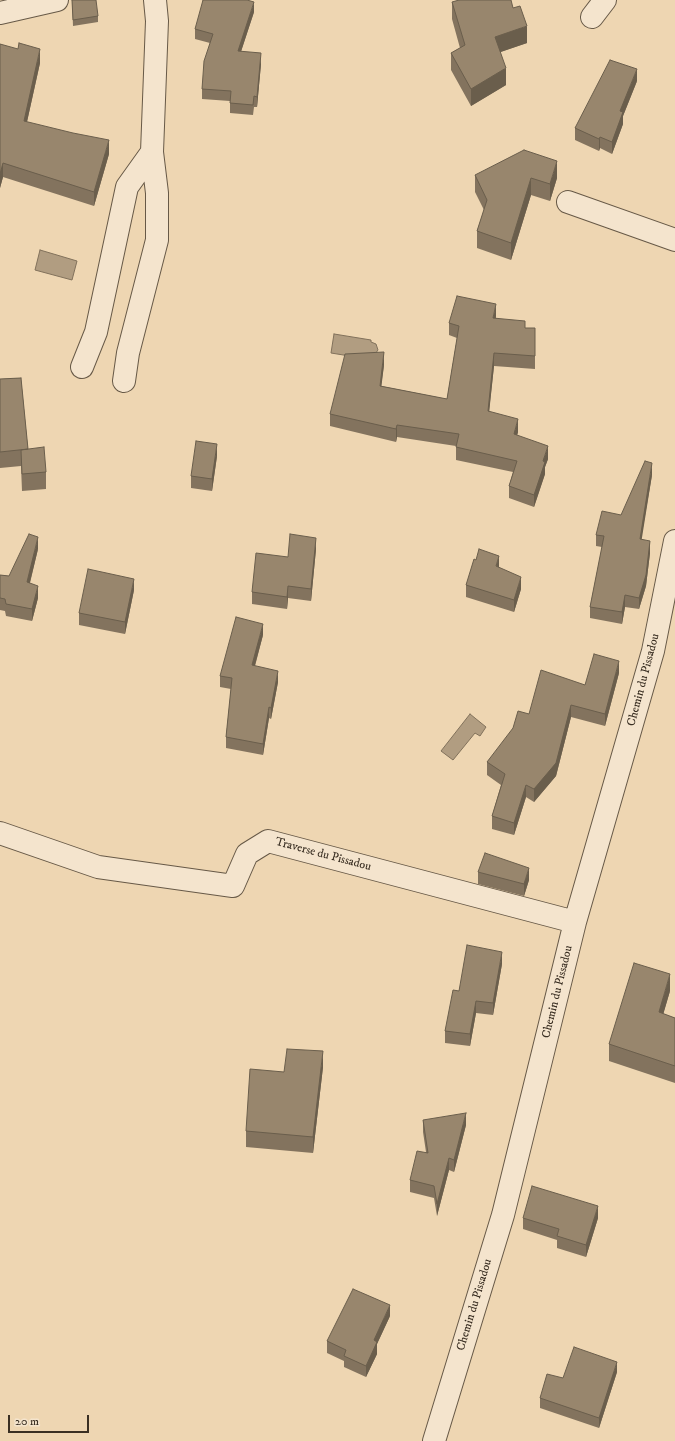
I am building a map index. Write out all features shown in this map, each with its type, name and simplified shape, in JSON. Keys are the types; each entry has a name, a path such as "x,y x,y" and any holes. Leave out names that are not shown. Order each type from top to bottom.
{"street":[{"path":"0,13 57,0"},
{"path":"124,381 128,353 157,240 157,193 152,152 157,21 155,0"},
{"path":"592,17 605,0"},
{"path":"82,367 96,332 127,187 152,152"},
{"path":"568,202 675,240"},
{"name":"Chemin du Pissadou","path":"434,1441 503,1215 575,922 653,651 675,541"},
{"name":"Traverse du Pissadou","path":"0,833 98,867 233,886 247,854 268,840 575,922"}],"shaded area":[{"path":"40,250 77,261 72,280 35,270"},
{"path":"334,334 371,340 371,342 376,344 378,350 368,359 331,353"},
{"path":"470,714 486,727 480,736 475,733 453,760 441,751"}],"building":[{"path":"72,0 96,0 98,16 73,20"},
{"path":"203,0 247,0 254,2 238,51 261,53 257,97 254,96 253,105 230,103 231,91 202,89 204,61 213,34 195,29"},
{"path":"459,0 511,0 513,8 520,6 527,26 495,37 506,68 471,89 451,53 465,45 452,2"},
{"path":"19,43 40,49 24,121 109,140 94,192 3,163 0,174 0,44 18,49"},
{"path":"610,60 637,69 620,111 623,112 612,142 600,137 599,139 575,128"},
{"path":"524,150 557,161 550,184 531,178 511,243 477,231 487,200 475,175"},
{"path":"457,296 496,304 493,318 525,321 525,328 535,328 535,356 494,353 488,411 518,419 514,434 548,446 543,461 545,462 534,495 509,486 517,461 456,447 459,434 397,425 396,429 330,414 345,354 384,352 380,386 447,399 459,326 449,323"},
{"path":"21,378 28,449 0,452 0,379"},
{"path":"196,441 217,444 212,479 191,476"},
{"path":"44,447 46,472 22,474 21,450"},
{"path":"645,461 652,463 640,539 650,541 646,575 639,598 625,595 622,612 590,607 604,536 596,535 602,511 621,515"},
{"path":"29,534 38,537 27,582 38,586 32,609 6,604 5,599 0,598 0,575 9,576"},
{"path":"290,534 316,538 311,589 288,586 287,597 252,592 256,553 288,557"},
{"path":"479,549 499,556 496,566 521,577 514,600 466,585 474,559 476,560"},
{"path":"88,569 134,579 125,622 79,613"},
{"path":"236,617 263,624 252,665 278,671 271,708 269,707 263,744 226,737 232,678 220,676"},
{"path":"594,654 619,661 605,714 571,705 556,763 534,789 526,785 514,823 492,816 505,774 487,762 513,728 518,711 529,714 541,670 585,685"},
{"path":"485,853 529,868 524,884 478,872"},
{"path":"467,945 502,952 493,1003 476,1001 470,1034 445,1031 453,990 459,991"},
{"path":"634,963 670,974 659,1012 675,1018 675,1066 609,1044"},
{"path":"287,1049 323,1051 313,1137 246,1131 250,1069 284,1072"},
{"path":"466,1113 454,1160 449,1158 437,1204 434,1186 410,1180 417,1151 428,1153 423,1120"},
{"path":"532,1186 598,1206 586,1245 557,1236 559,1229 523,1218"},
{"path":"353,1289 390,1305 374,1340 377,1342 366,1366 344,1356 346,1350 327,1341"},
{"path":"574,1347 617,1362 599,1418 540,1398 547,1374 563,1378"}]}
